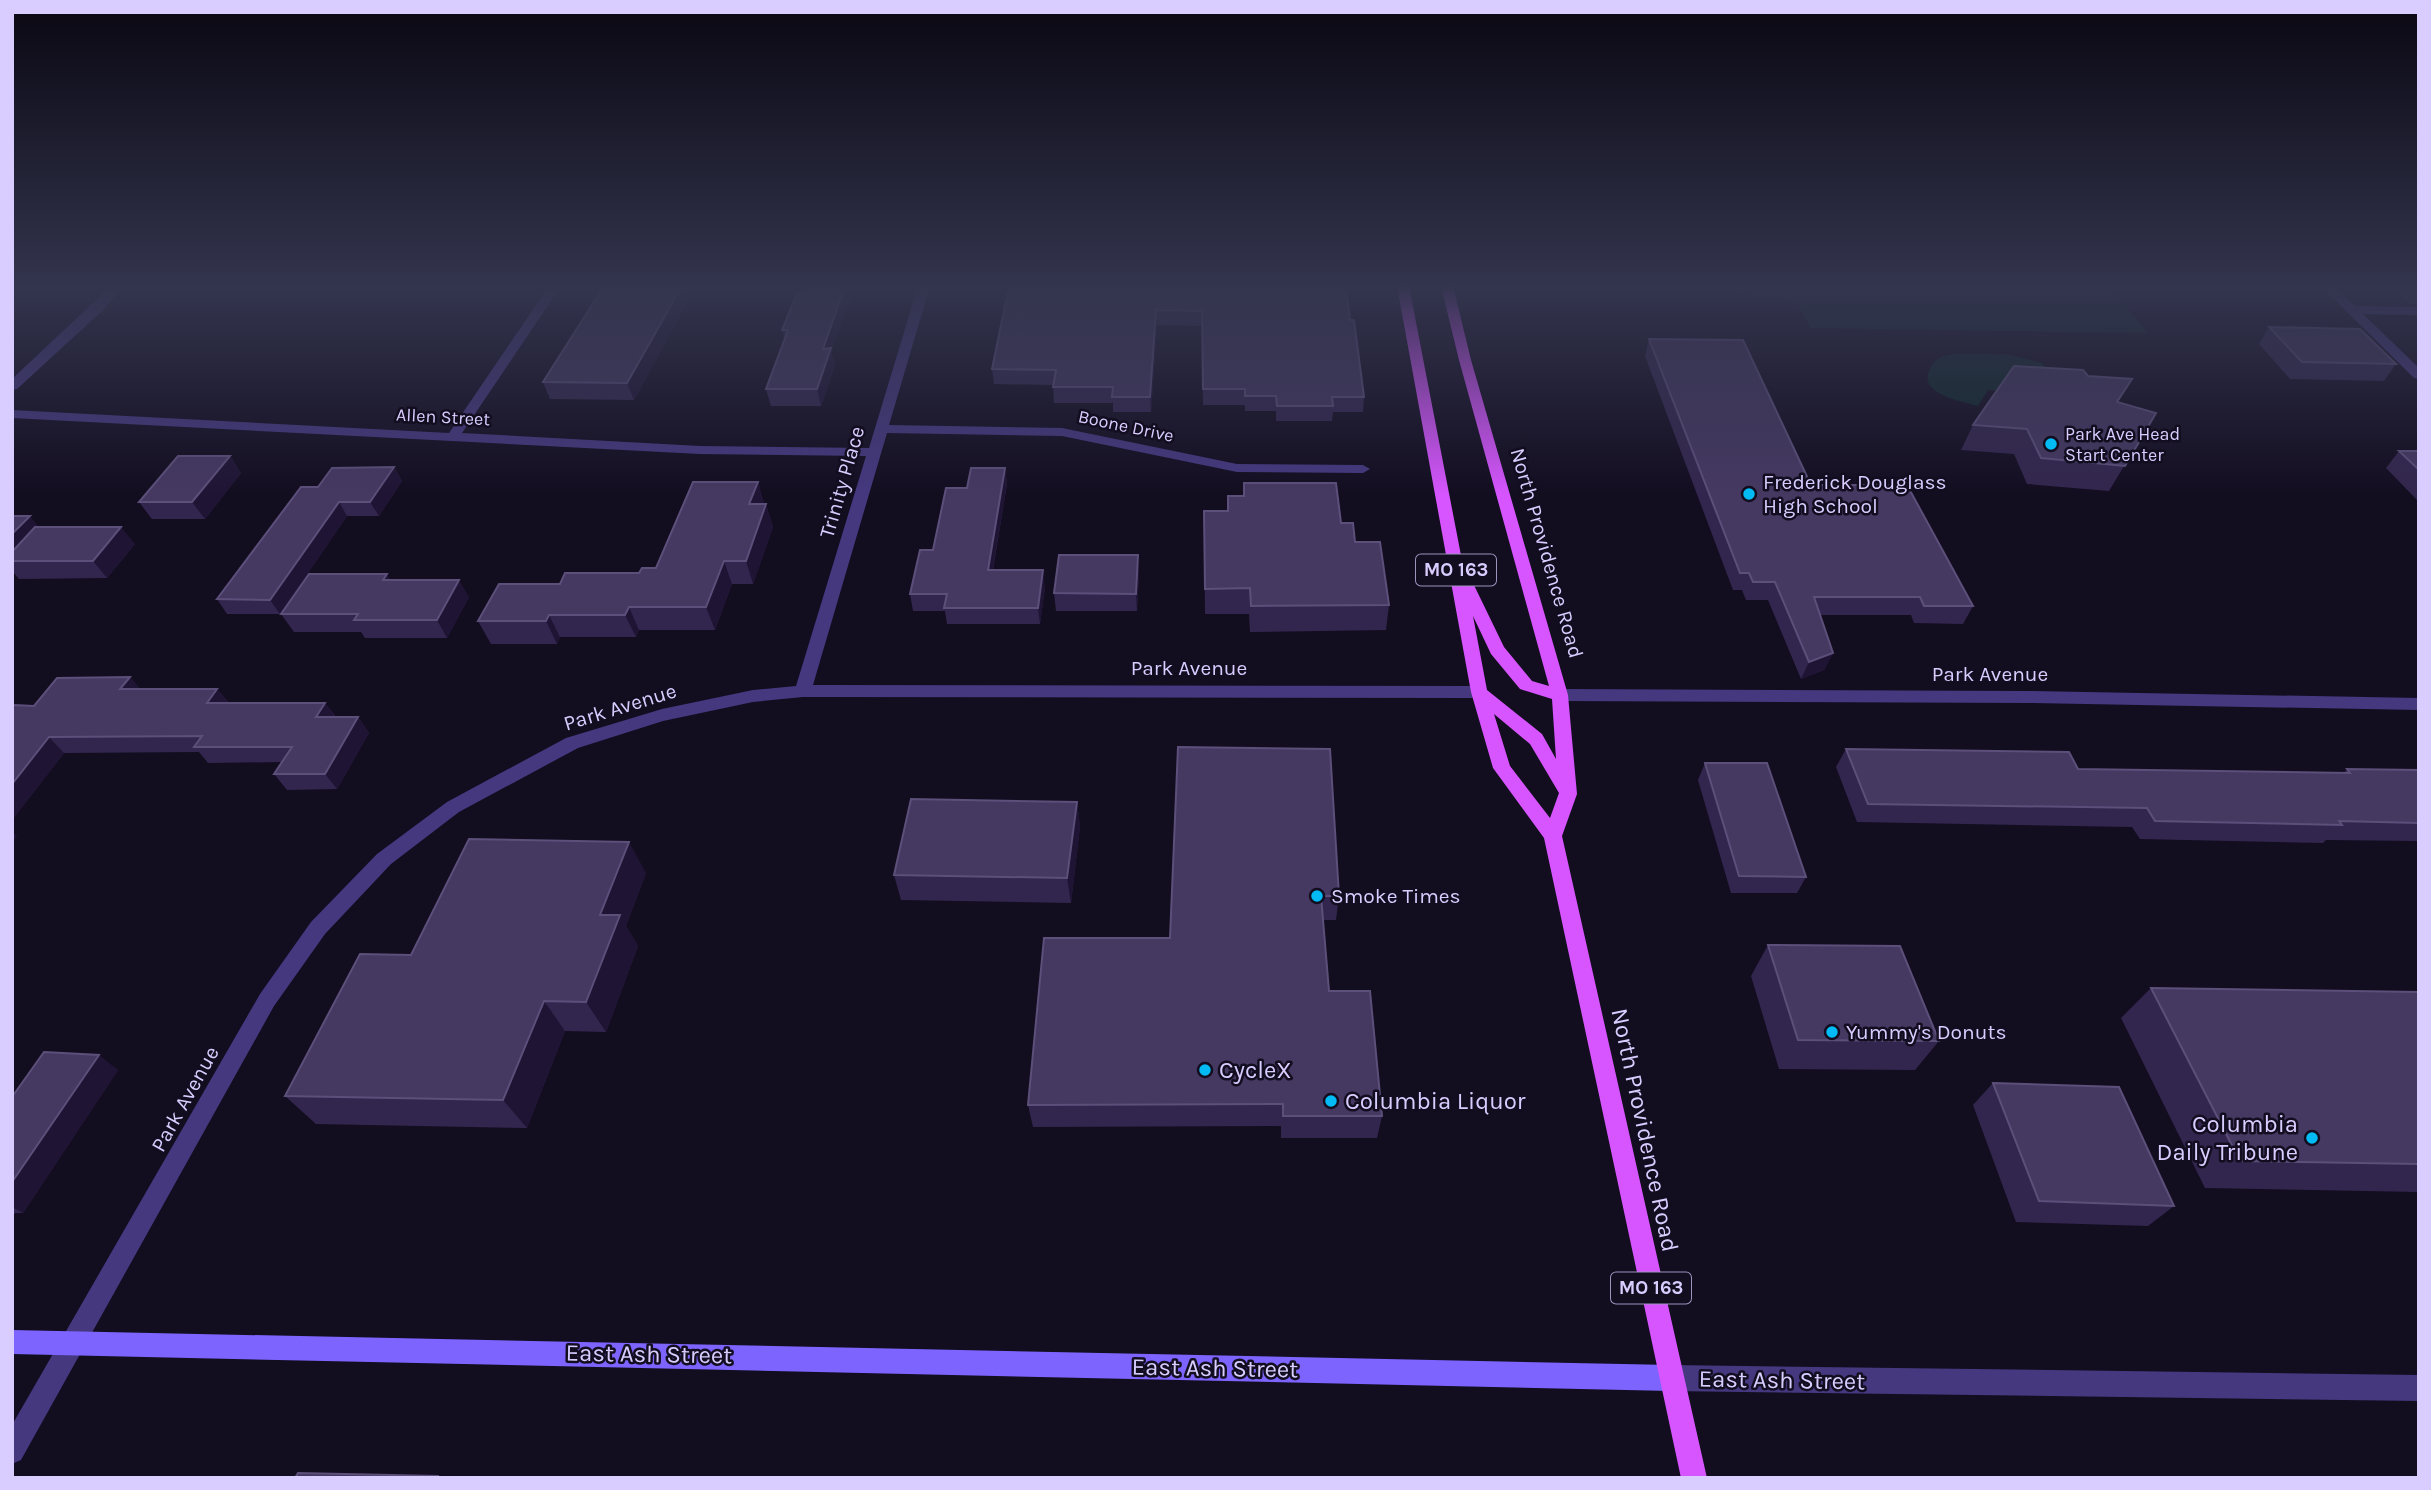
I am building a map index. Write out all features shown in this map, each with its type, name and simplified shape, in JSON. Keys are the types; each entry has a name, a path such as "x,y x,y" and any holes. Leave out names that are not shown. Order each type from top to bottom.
{"main road":[{"name":"North Providence Road","path":"1416,356 1479,692 1502,768 1553,836 1694,1478"},
{"name":"North Providence Road","path":"1465,356 1560,695 1568,794 1553,836"},
{"path":"1454,559 1497,650 1526,685 1560,695"},
{"path":"1479,692 1536,739 1568,794"}],"street":[{"path":"12,386 45,356"},
{"path":"453,436 508,356"},
{"name":"Trinity Place","path":"803,691 903,356"},
{"path":"2400,356 2419,374"},
{"name":"Allen Street","path":"12,414 700,450 873,452"},
{"name":"Boone Drive","path":"880,429 1062,432 1237,468 1363,469"},
{"name":"Park Avenue","path":"12,1451 267,1000 318,928 384,859 453,807 572,743 662,715 753,696 803,691 1479,692"},
{"name":"Park Avenue","path":"1560,695 2015,697 2419,704"},
{"name":"East Ash Street","path":"12,1342 1671,1378 2419,1388"}],"green space":[{"path":"2012,356 2042,363 2054,378 2019,393 1988,390 1978,406 1944,396 1930,386 1929,371 1939,358"}],"building":[{"path":"560,356 643,356 627,383 543,382"},
{"path":"778,356 828,356 817,389 766,389"},
{"path":"995,356 1153,356 1150,397 1112,397 1113,387 1053,387 1056,370 992,369"},
{"path":"1203,356 1359,356 1364,397 1332,397 1333,406 1277,406 1276,396 1245,396 1245,389 1203,389"},
{"name":"Frederick Douglass High School","path":"1655,356 1750,356 1811,485 1907,485 1973,606 1924,606 1920,597 1814,597 1833,653 1809,662 1775,582 1753,582 1749,573 1740,573"},
{"path":"2296,356 2387,356 2396,364 2302,362"},
{"name":"Park Ave Head Start Center","path":"2014,366 2083,370 2088,376 2132,379 2117,402 2156,413 2125,466 2041,458 2027,429 1973,425"},
{"path":"2399,451 2419,451 2419,470"},
{"path":"178,456 230,456 192,502 139,502"},
{"path":"394,467 370,502 339,502 270,600 217,599 301,487 318,487 332,468"},
{"path":"971,468 1005,468 988,570 1043,570 1038,608 944,608 947,594 910,594 920,550 933,550 946,488 967,488"},
{"path":"693,482 758,482 749,504 766,504 746,561 724,561 706,607 629,607 625,615 549,615 546,621 478,621 499,584 560,584 565,573 639,573 642,568 656,568"},
{"path":"1244,483 1336,483 1341,523 1353,523 1355,542 1380,542 1389,605 1251,606 1250,588 1205,589 1204,511 1228,511 1228,496 1244,496"},
{"path":"12,516 30,516 12,534"},
{"path":"35,527 121,527 93,561 12,561 12,552"},
{"path":"1059,555 1138,555 1136,594 1054,593"},
{"path":"309,574 387,574 383,580 459,580 437,620 354,620 358,614 281,614"},
{"path":"130,677 120,689 217,689 207,703 325,703 316,717 358,717 325,774 274,774 292,747 194,747 202,736 49,737 12,784 14,705 34,706 57,678"},
{"path":"1178,747 1330,749 1339,896 1321,896 1329,991 1370,991 1382,1116 1283,1116 1283,1104 1028,1105 1044,938 1170,938"},
{"path":"1846,749 2069,752 2078,769 2350,773 2347,769 2419,770 2419,823 2339,821 2342,825 2155,821 2147,808 1868,804"},
{"path":"1705,763 1767,763 1806,877 1739,876"},
{"path":"911,799 1077,802 1067,878 894,875"},
{"path":"469,839 629,842 600,915 620,915 586,1002 544,1001 503,1100 285,1096 360,954 411,955"},
{"path":"1768,945 1900,946 1939,1041 1798,1040"},
{"path":"2151,988 2419,992 2419,1164 2240,1161"},
{"path":"44,1052 99,1055 12,1182 12,1097"},
{"path":"1993,1083 2119,1087 2174,1206 2039,1201"},
{"path":"298,1473 438,1476 438,1478 295,1478"}],"place":[{"name":"Park Ave Head Start Center","path":"2051,444"},
{"name":"Frederick Douglass High School","path":"1749,494"},
{"name":"Smoke Times","path":"1317,896"},
{"name":"Yummy's Donuts","path":"1832,1032"},
{"name":"CycleX","path":"1205,1070"},
{"name":"Columbia Liquor","path":"1331,1101"},
{"name":"Columbia Daily Tribune","path":"2312,1138"}]}
